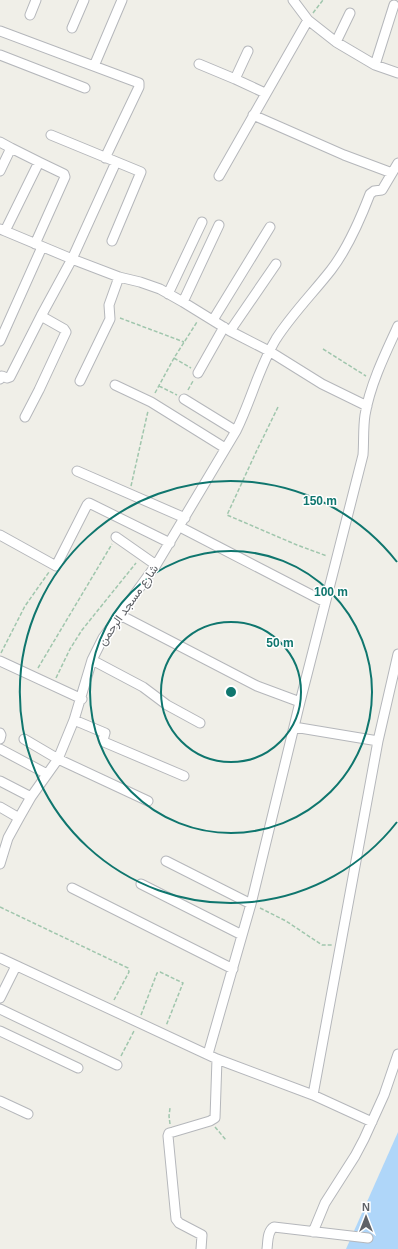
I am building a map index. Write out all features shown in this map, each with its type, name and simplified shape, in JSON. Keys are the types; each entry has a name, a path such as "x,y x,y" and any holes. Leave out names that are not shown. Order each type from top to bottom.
{"street":[{"path":"30,15 36,0"},
{"path":"72,28 84,0"},
{"path":"94,66 122,0"},
{"path":"293,0 308,20 336,42 375,66 398,73"},
{"path":"375,66 394,5"},
{"path":"336,42 350,13"},
{"path":"218,176 308,20"},
{"path":"0,31 137,82 140,85 105,158"},
{"path":"235,79 248,51"},
{"path":"0,55 85,88"},
{"path":"199,64 265,93"},
{"path":"253,115 344,155 392,173 398,163"},
{"path":"51,135 140,171 141,174 112,241"},
{"path":"0,142 64,174 65,177 0,342"},
{"path":"0,171 10,148"},
{"path":"39,162 2,230 72,259 119,277 145,284 168,294 227,329 269,351 322,384 367,406"},
{"path":"1,377 10,377 72,259 116,162"},
{"name":"شارع مسجد الرحمن","path":"0,864 8,838 19,818 31,797 58,759 82,699 92,660 104,638 180,527 236,431 269,351 286,326 338,260 372,192 382,190 392,173"},
{"path":"168,294 202,222"},
{"path":"183,302 219,225"},
{"path":"213,320 270,227"},
{"path":"198,373 227,329 276,264"},
{"path":"80,381 108,322 110,314 109,305 119,277"},
{"path":"25,418 66,332 64,329 41,316"},
{"path":"208,1054 251,904 325,602 363,456 364,425 367,406 374,382 398,326"},
{"path":"115,385 150,402 225,448"},
{"path":"184,399 236,431"},
{"path":"77,471 185,518"},
{"path":"0,535 54,566 57,565 87,504 89,503 170,542"},
{"path":"180,527 325,602"},
{"path":"116,537 156,564"},
{"path":"120,615 251,683 300,702"},
{"path":"314,1095 378,741 398,654"},
{"path":"92,660 143,687 167,705 200,723"},
{"path":"0,661 82,699"},
{"path":"74,720 105,733 103,740 104,742 184,776"},
{"path":"294,727 378,741"},
{"path":"0,733 0,739"},
{"path":"24,739 58,759 148,801"},
{"path":"0,749 47,774"},
{"path":"0,781 31,797"},
{"path":"0,807 19,818"},
{"path":"0,832 8,838"},
{"path":"166,861 251,904"},
{"path":"141,884 242,935"},
{"path":"72,888 233,969"},
{"path":"0,958 217,1059 314,1095 372,1122"},
{"path":"0,998 16,966"},
{"path":"0,1009 117,1065"},
{"path":"0,1031 78,1068"},
{"path":"313,1232 325,1203 355,1156 372,1122 384,1095 398,1054"},
{"path":"201,1249 202,1235 179,1223 175,1217 168,1136 169,1133 210,1122 216,1116 217,1059"},
{"path":"0,1101 28,1114"},
{"path":"267,1249 269,1232 274,1227 368,1238"}],"path":[{"path":"308,20 323,0"},
{"path":"110,314 184,342"},
{"path":"174,358 198,373 184,399 158,386 174,358 202,314"},
{"path":"323,349 374,382"},
{"path":"129,493 150,402"},
{"path":"278,407 227,515 297,545 337,560"},
{"path":"33,676 116,537"},
{"path":"53,685 70,649 82,630 142,555"},
{"path":"0,654 25,606 54,566"},
{"path":"251,904 286,921 322,945 340,946"},
{"path":"0,907 128,968 128,972 110,1009"},
{"path":"117,1065 138,1022 158,972 182,982 183,984 163,1034"},
{"path":"170,1108 169,1121 173,1132"},
{"path":"210,1122 226,1140"}],"water":[{"path":"398,1132 398,1249 346,1249"}]}
